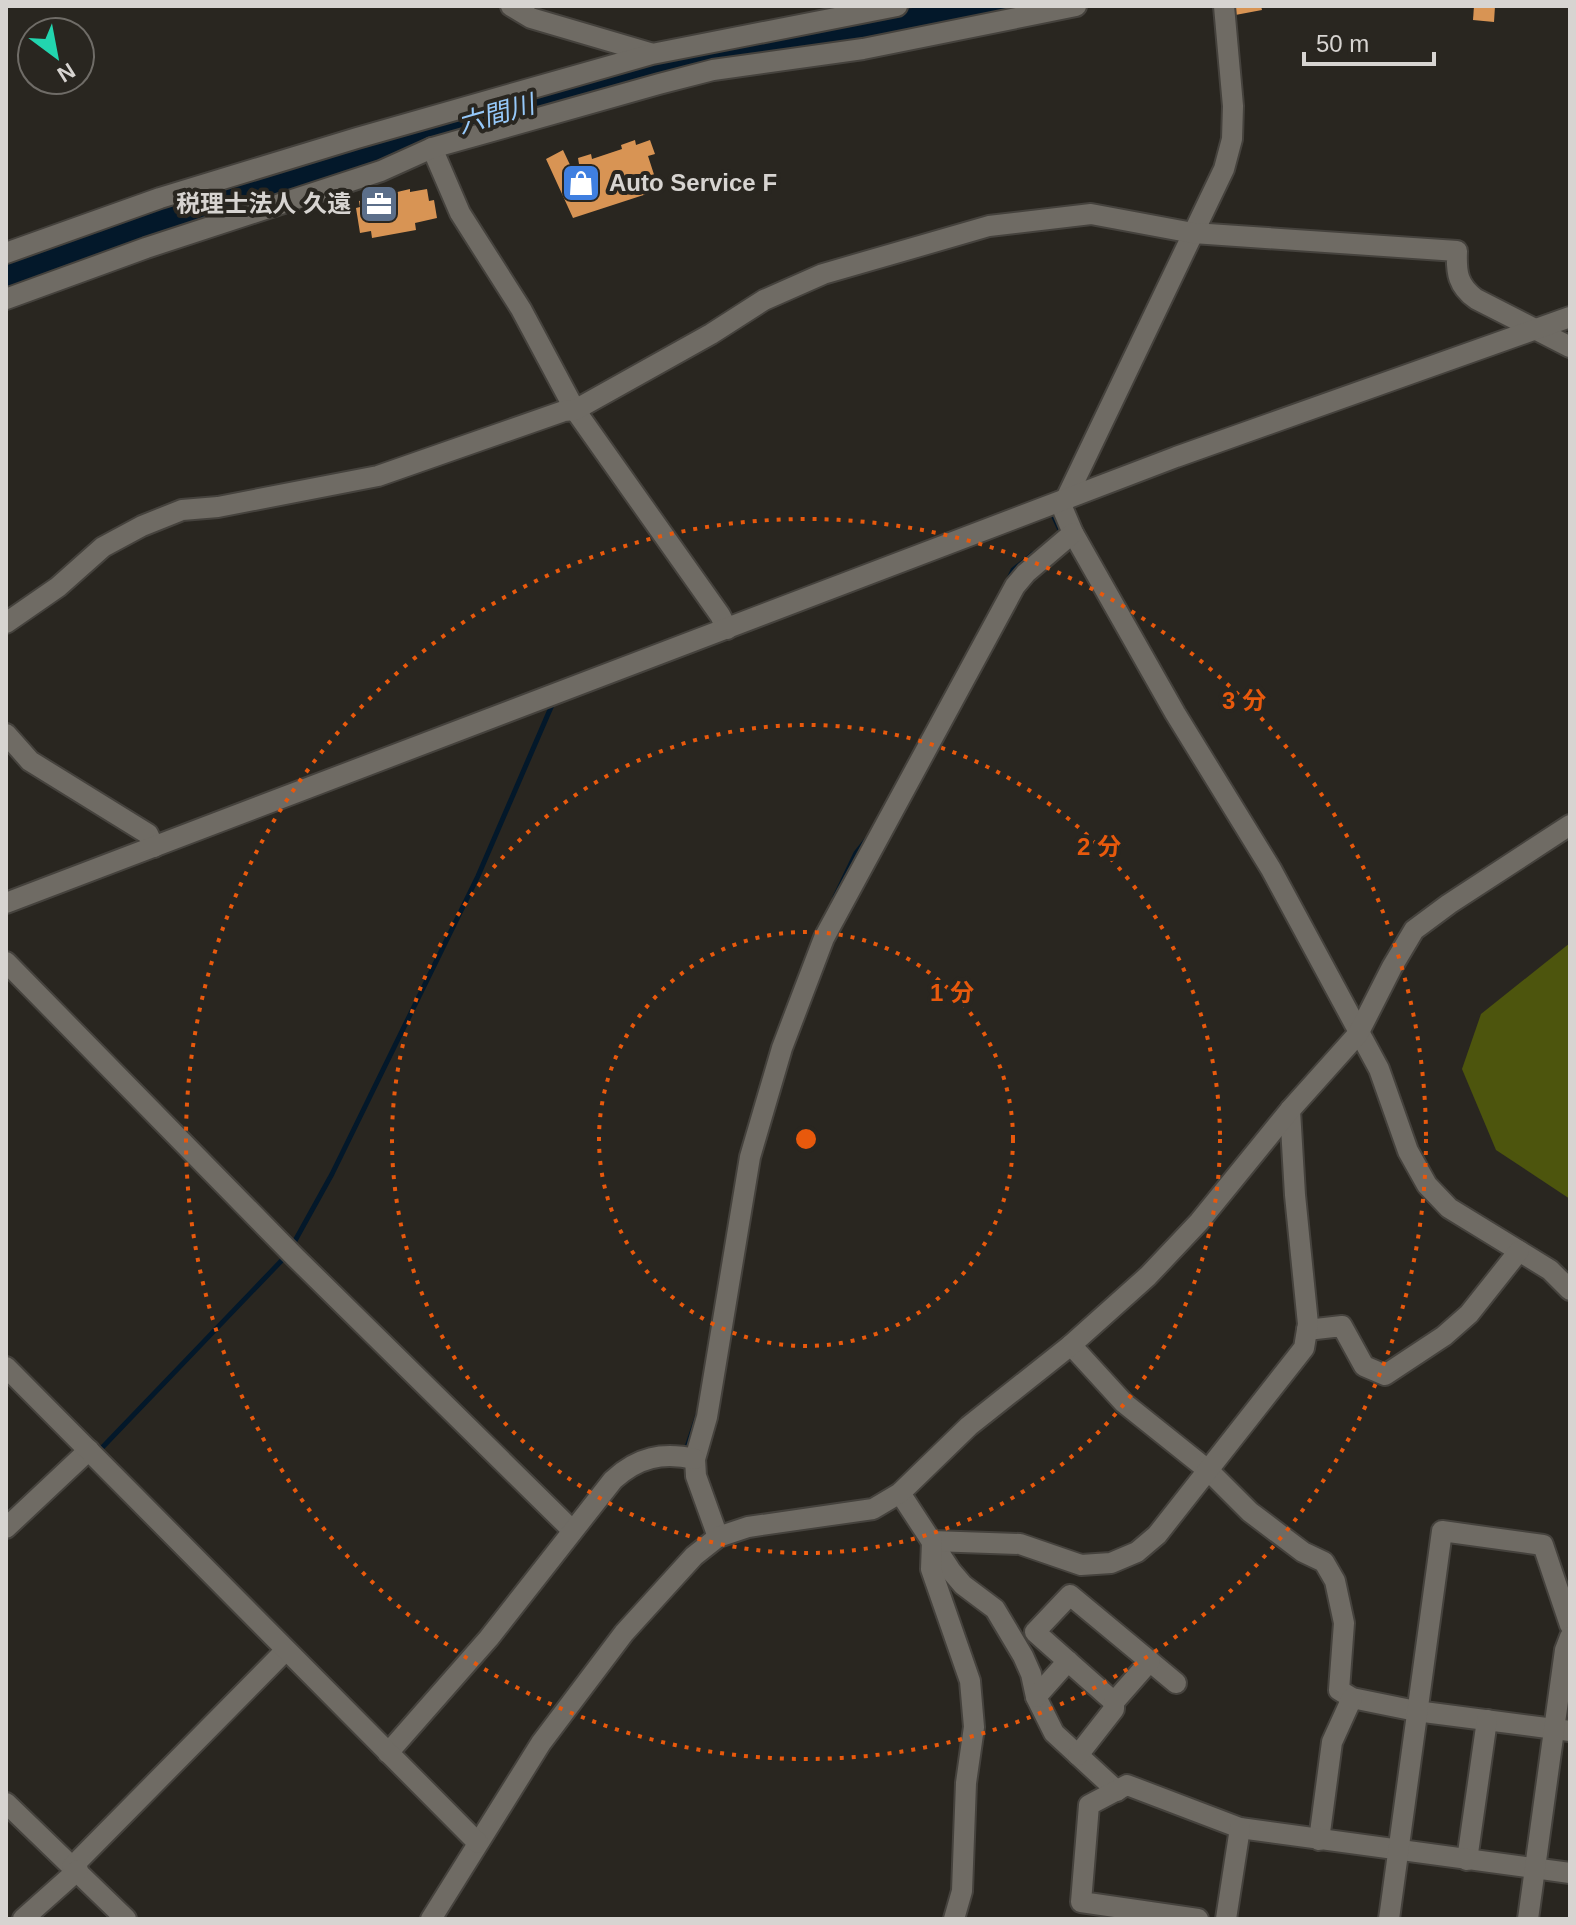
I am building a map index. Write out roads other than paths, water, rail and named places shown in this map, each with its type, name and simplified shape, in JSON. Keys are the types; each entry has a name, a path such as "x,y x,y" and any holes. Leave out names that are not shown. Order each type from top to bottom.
{"street":[{"path":"511,6 531,18 655,68"},
{"path":"6,299 146,248 381,171 432,148 811,14 897,6"},
{"path":"6,253 160,198 357,138 655,68 713,70 863,49 1076,6"},
{"path":"1224,6 1233,106 1232,139 1224,169 1062,507 1073,533 1175,713 1271,869 1379,1069 1408,1151 1427,1185 1449,1208 1550,1270 1570,1290"},
{"path":"432,148 460,213 521,309 575,410 724,623"},
{"path":"6,623 58,587 103,547 142,526 182,510 218,507 378,476 564,411 575,410 711,334 764,300 823,274 989,226 1091,214 1193,233 1457,251 1456,276 1466,292 1570,347"},
{"path":"6,903 152,841 1068,492 1176,457 1570,317"},
{"path":"718,1537 696,1476 695,1459 707,1417 750,1157 782,1048 824,938 1015,586 1073,533"},
{"path":"6,734 30,761 152,841"},
{"path":"431,1919 541,1743 624,1633 694,1556 718,1537 748,1527 873,1509 900,1493 969,1426 1071,1345 1148,1276 1199,1222 1290,1110 1358,1034 1414,930 1570,825"},
{"path":"6,962 290,1252 572,1530"},
{"path":"932,1541 1020,1544 1081,1565 1111,1563 1137,1552 1157,1535 1304,1348 1307,1330 1290,1110"},
{"path":"1307,1330 1342,1326 1364,1366 1385,1375 1444,1336 1469,1314 1519,1251"},
{"path":"1071,1345 1124,1403 1209,1471 1250,1512 1303,1552 1324,1562 1335,1581 1344,1623 1339,1690 1352,1698 1416,1711 1563,1730"},
{"path":"6,1367 478,1843"},
{"path":"6,1528 93,1454"},
{"path":"388,1753 489,1638 613,1480 630,1464 649,1458 678,1455 695,1459"},
{"path":"900,1493 963,1585 995,1609 1023,1656 1036,1697 1054,1733 1117,1791"},
{"path":"1389,1919 1442,1531 1543,1545 1570,1625"},
{"path":"932,1541 931,1569 970,1681 974,1727 966,1783 962,1891 954,1919"},
{"path":"1114,1702 1035,1632 1070,1595 1176,1683"},
{"path":"1528,1919 1535,1868 1563,1730 1565,1650 1570,1637"},
{"path":"23,1919 285,1651"},
{"path":"1036,1697 1068,1661"},
{"path":"1078,1755 1114,1709 1114,1702 1150,1661"},
{"path":"1319,1840 1332,1742 1352,1698"},
{"path":"1467,1860 1487,1720"},
{"path":"1198,1919 1081,1902 1089,1805 1127,1785 1240,1828 1570,1873"},
{"path":"6,1803 126,1919"},
{"path":"1226,1919 1240,1828"}],"waterway":[{"name":"六間川","path":"6,275 98,240 345,158 661,66 926,22 1001,6"},
{"path":"1054,517 1061,532 1056,536"},
{"path":"1008,581 1013,570 1033,554"},
{"path":"291,1248 332,1174 478,876 552,705"},
{"path":"835,897 856,853 867,839"},
{"path":"96,1454 286,1256"},
{"path":"687,1447 698,1414"}],"place":[{"name":"Auto Service F","path":"581,183"},
{"name":"税理士法人 久遠","path":"379,204"}]}
